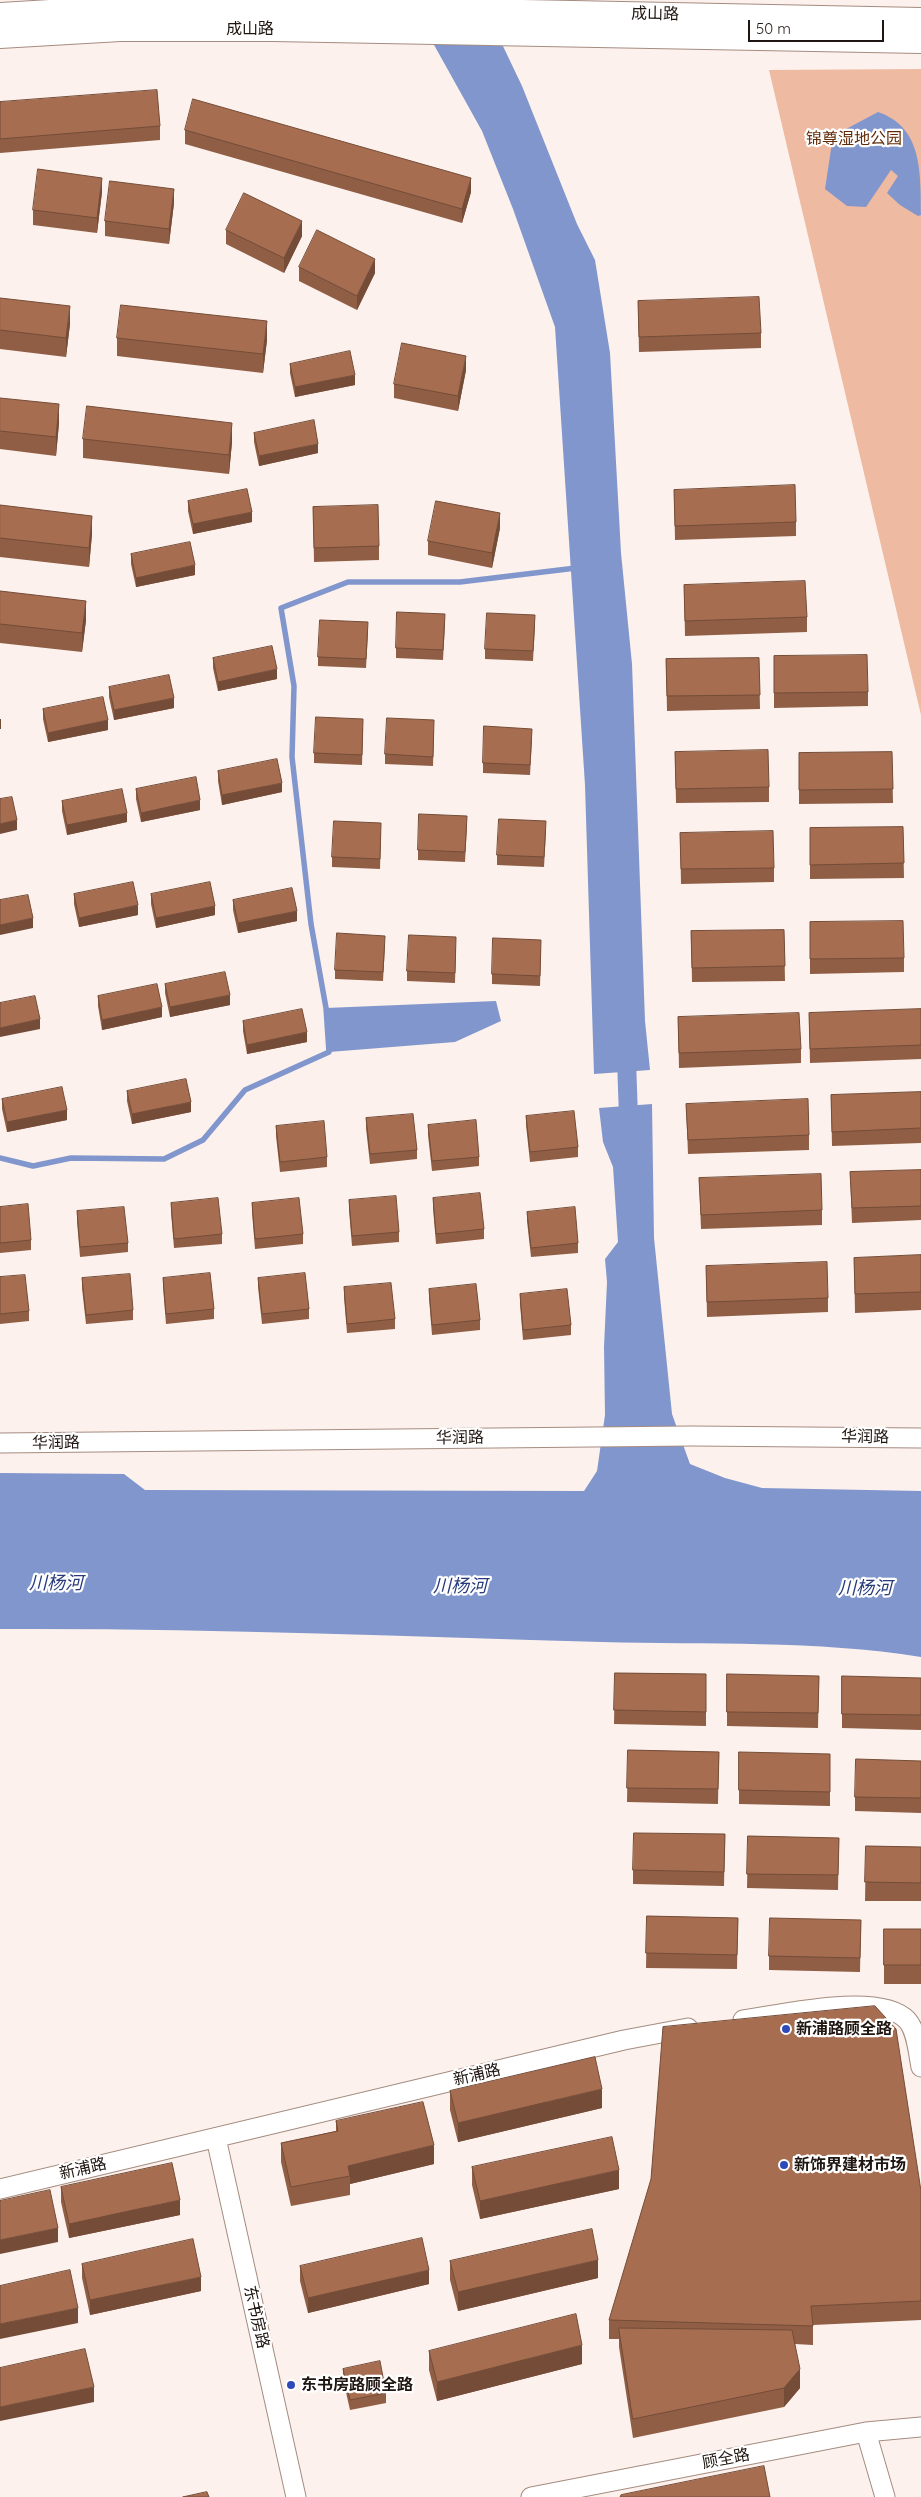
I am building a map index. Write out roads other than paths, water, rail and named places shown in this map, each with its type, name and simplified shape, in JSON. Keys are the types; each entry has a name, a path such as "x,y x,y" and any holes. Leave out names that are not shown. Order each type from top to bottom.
{"main road":[{"name":"成山路","path":"0,15 117,8 399,10 500,22 921,41"},
{"name":"成山路","path":"0,36 120,29 413,32 500,22 921,20"}],"street":[{"name":"华润路","path":"0,1443 580,1436 921,1438"},
{"path":"727,2023 840,2006 882,2007 900,2014 908,2021 912,2029 921,2067"},
{"name":"新浦路","path":"0,2189 624,2040 708,2025"},
{"name":"东书房路","path":"216,2138 296,2497"},
{"name":"顾全路","path":"532,2497 866,2432 921,2427"},
{"path":"866,2432 885,2497"}],"water":[{"path":"409,0 481,0 522,86 577,224 595,260 610,353 621,553 632,664 645,1021 650,1070 594,1074 585,785 555,327 513,209 482,131"},
{"path":"878,112 892,119 903,128 911,139 919,166 921,215 918,216 900,205 887,193 898,176 891,170 866,207 847,206 825,189 833,136"},
{"path":"496,1001 501,1021 455,1042 329,1052 326,1008"},
{"name":"川杨河","path":"652,1104 654,1238 672,1414 690,1464 725,1478 762,1488 921,1491 921,1657 842,1648 762,1644 602,1642 226,1631 0,1629 0,1473 124,1474 145,1490 584,1491 597,1471 605,1415 604,1347 607,1282 605,1259 618,1242 613,1167 603,1142 599,1108"}],"waterway":[{"path":"0,1158 33,1166 71,1158 164,1159 203,1140 245,1090 329,1052 326,1008 311,924 292,757 294,686 281,608 348,582 460,582 576,568"},
{"path":"626,1046 629,1131"}],"place":[{"name":"新浦路顾全路","path":"786,2029"},
{"name":"新饰界建材市场","path":"784,2165"},
{"name":"东书房路顾全路","path":"291,2385"}],"park label":[{"name":"锦尊湿地公园","path":"854,139"}]}
